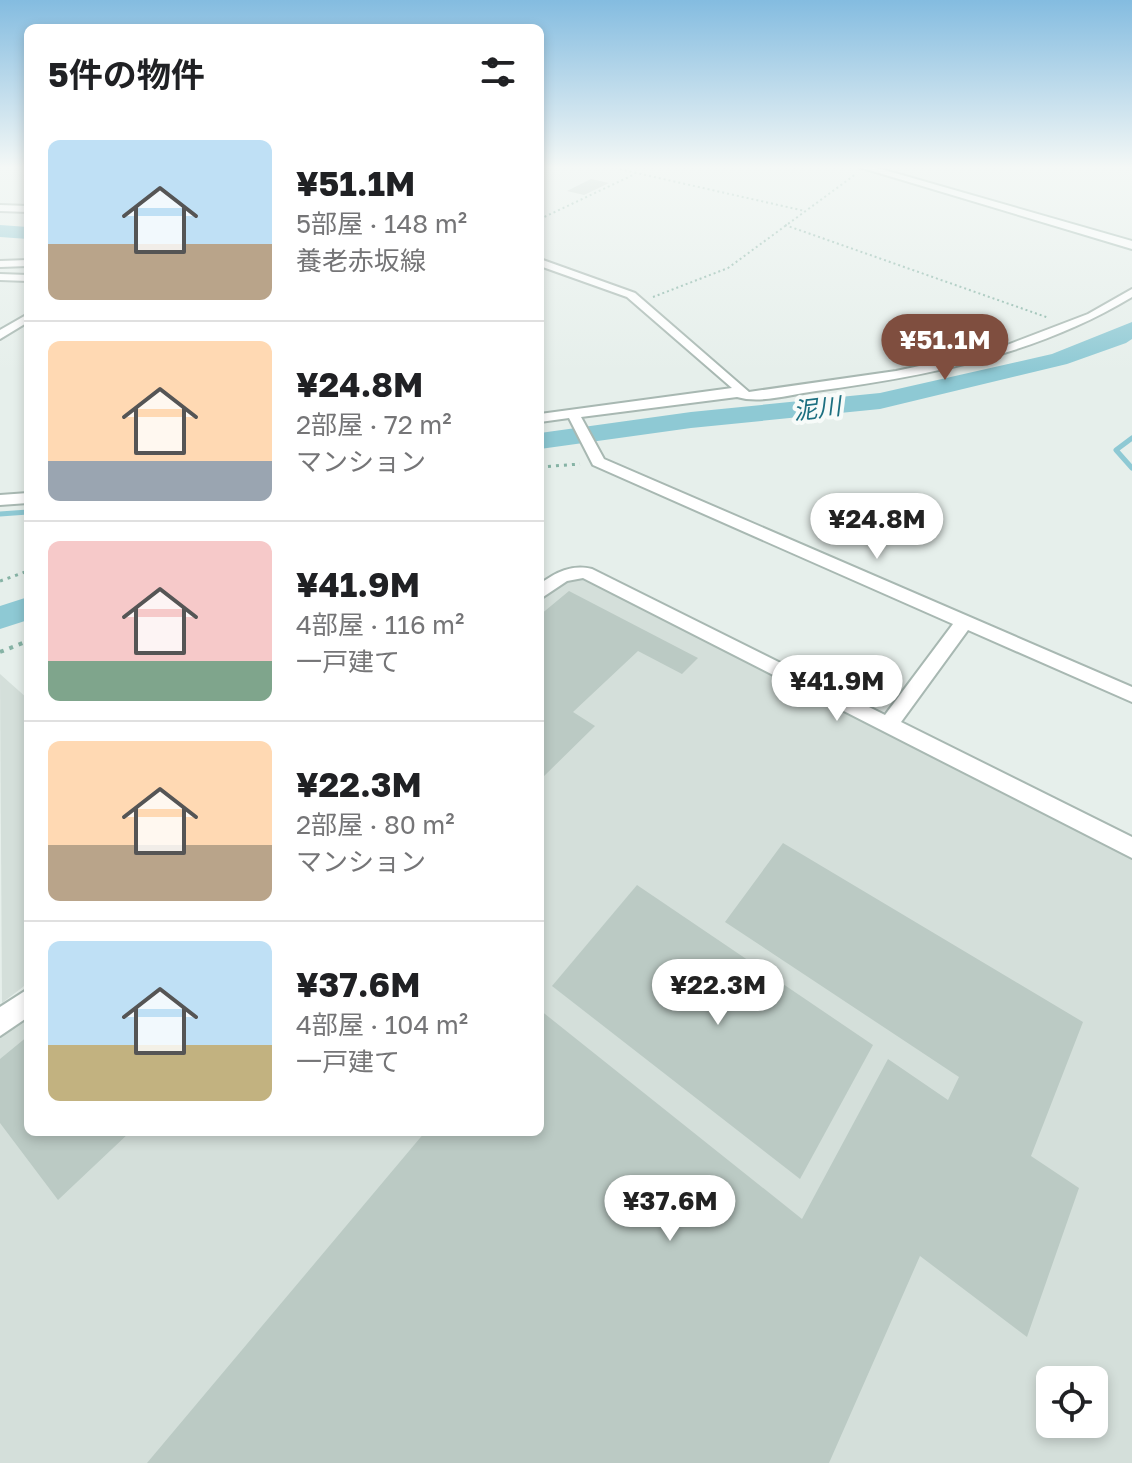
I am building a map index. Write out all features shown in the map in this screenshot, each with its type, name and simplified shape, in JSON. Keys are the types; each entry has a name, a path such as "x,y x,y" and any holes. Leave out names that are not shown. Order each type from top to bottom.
{"main road":[{"path":"1099,235 1132,245"}],"street":[{"path":"0,264 24,263"},
{"path":"544,263 631,295 738,387 738,393"},
{"path":"0,277 24,278"},
{"path":"544,418 738,393 748,396 903,374 1040,339 1075,325 1132,292"},
{"path":"0,335 24,320"},
{"path":"574,415 598,460 1132,695"},
{"path":"0,500 24,498"},
{"path":"544,590 574,571 586,573 1132,848"},
{"path":"888,725 965,621"},
{"path":"0,1023 24,1004"}],"path":[{"path":"640,302 728,268 771,235"},
{"path":"815,235 1075,325"},
{"path":"544,467 598,460"},
{"path":"0,581 24,572"},
{"path":"0,652 24,643"}],"shaded area":[{"path":"582,575 1132,856 1132,1463 0,1463 0,1038 24,1018 24,1136 544,1136 544,597 570,576"},
{"path":"0,674 24,695 24,986 2,1003"}],"building":[{"path":"569,591 698,658 682,674 638,651 573,712 595,726 544,776 544,612"},
{"path":"783,843 1083,1022 1031,1156 1079,1188 1027,1337 920,1256 829,1463 147,1463 422,1136 544,1136 544,1013 802,1219 888,1059 948,1100 959,1077 725,922"},
{"path":"637,885 873,1045 800,1179 552,986"},
{"path":"24,1039 24,1136 126,1136 58,1200 0,1123 0,1059"}],"waterway":[{"name":"泥川","path":"544,440 691,420 880,401 1059,359 1118,338 1132,329"},
{"path":"1132,438 1116,450 1132,468"},
{"path":"0,514 24,512"},
{"name":"泥川","path":"0,618 24,609"}]}
